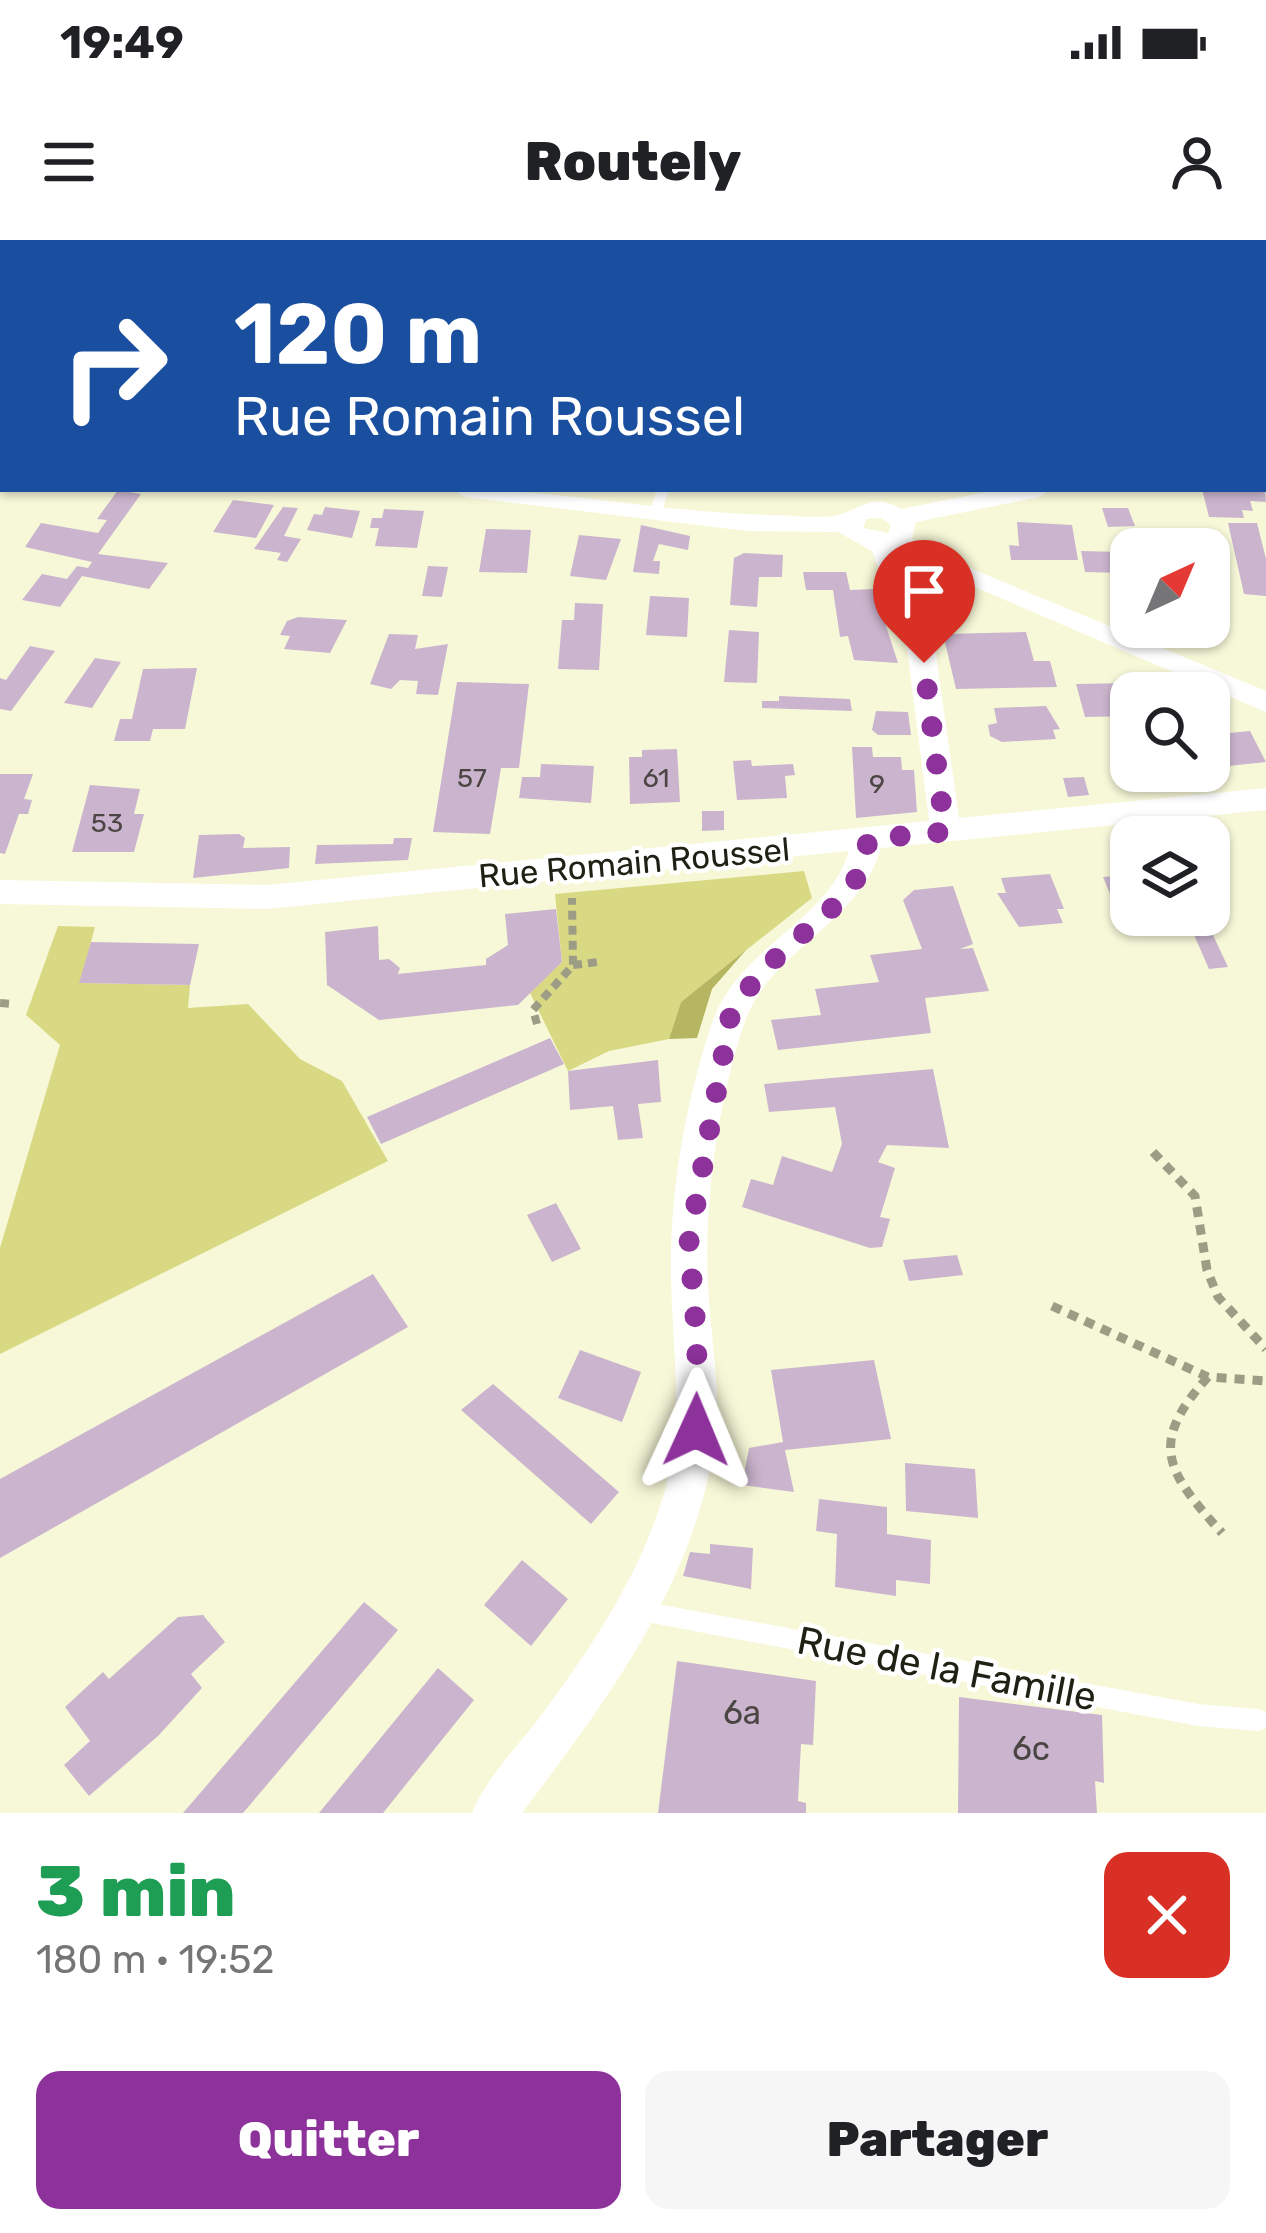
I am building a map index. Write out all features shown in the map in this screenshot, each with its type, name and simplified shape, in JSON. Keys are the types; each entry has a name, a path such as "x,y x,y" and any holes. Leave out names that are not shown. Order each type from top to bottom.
{"street":[{"path":"514,492 659,501 747,524 864,507 892,534 964,576 1266,702"},
{"path":"892,534 1029,492"},
{"path":"892,534 933,704 945,832"},
{"path":"915,621 927,599 964,576"},
{"name":"Rue Romain Roussel","path":"0,892 267,897 1266,800"},
{"path":"494,1813 586,1691 635,1610 682,1498 696,1430 697,1341 689,1242 730,1018 758,974 840,901 864,868 868,839"}],"lane":[{"name":"Rue de la Famille","path":"635,1610 1198,1715 1259,1720"}],"path":[{"path":"552,901 573,898 573,965"},
{"path":"537,1024 532,1010 573,965 598,962"},
{"path":"0,1003 14,1004"},
{"path":"1154,1152 1195,1196 1207,1270 1218,1297 1266,1349"},
{"path":"1052,1306 1208,1377 1266,1382"},
{"path":"1208,1377 1172,1418 1166,1431 1166,1460 1183,1490 1222,1533"}],"shaded area":[{"path":"804,871 812,898 681,1002 669,1039 609,1051 568,1071 530,993 562,962 555,894"},
{"path":"58,926 95,927 80,983 190,985 188,1008 248,1004 300,1059 342,1081 388,1161 0,1354 0,1248 60,1045 26,1015"},
{"path":"746,950 712,989 697,1038 669,1039 681,1002"}],"building":[{"path":"117,492 141,494 98,554 168,563 149,589 82,576 60,607 22,600 42,574 67,579 77,566 88,568 92,562 25,547 41,523 98,533 107,520 97,519"},
{"path":"1203,492 1265,492 1266,502 1250,501 1253,511 1242,510 1244,518 1209,517"},
{"path":"233,500 274,505 256,538 213,532"},
{"path":"283,507 298,508 284,536 301,539 287,562 277,560 281,553 254,549"},
{"path":"325,507 360,511 352,538 307,530 314,514 322,515"},
{"path":"1102,508 1128,508 1135,526 1108,527"},
{"path":"384,509 424,511 417,548 375,546 379,528 370,528 372,518 382,518"},
{"path":"1017,522 1072,525 1078,560 1011,560 1009,545 1019,546"},
{"path":"1228,523 1257,523 1266,559 1266,596 1244,594"},
{"path":"641,525 690,536 688,550 659,544 653,561 660,561 659,574 633,572"},
{"path":"486,529 531,530 527,573 479,572"},
{"path":"579,535 621,539 606,580 570,576"},
{"path":"1081,551 1110,552 1110,573 1085,572"},
{"path":"744,553 783,555 782,577 759,577 757,607 730,605 734,558"},
{"path":"428,566 448,567 442,597 422,596"},
{"path":"803,572 846,572 850,590 874,589 898,663 854,660 848,636 840,637 833,590 806,590"},
{"path":"650,596 689,598 687,637 646,635"},
{"path":"575,603 603,604 599,670 558,669 562,620 574,620"},
{"path":"298,617 347,620 330,653 284,649 290,636 280,635 287,621"},
{"path":"729,630 759,632 757,683 724,682"},
{"path":"1026,632 1034,661 1050,661 1057,687 956,689 943,634"},
{"path":"389,634 418,635 415,649 448,644 438,695 416,694 418,681 400,680 391,689 370,684"},
{"path":"30,646 55,651 11,711 0,709 0,678 6,680"},
{"path":"95,658 121,662 92,708 64,703"},
{"path":"197,668 185,729 153,729 150,741 114,741 120,719 132,719 143,669"},
{"path":"457,682 529,684 519,768 501,768 490,834 433,832"},
{"path":"1110,683 1110,716 1085,717 1076,684"},
{"path":"779,696 850,699 852,711 762,708 762,701 779,701"},
{"path":"1046,706 1060,729 1053,730 1056,739 1002,742 990,736 988,725 997,723 994,708"},
{"path":"876,711 908,712 911,735 878,735 872,730"},
{"path":"1250,731 1266,762 1230,766 1230,733"},
{"path":"852,747 872,747 873,757 901,757 902,770 914,770 917,812 856,818"},
{"path":"677,749 680,802 630,804 629,757 642,757 642,750"},
{"path":"751,760 752,766 793,764 795,775 785,776 787,798 737,800 733,761"},
{"path":"541,764 594,766 591,803 519,798 522,777 540,777"},
{"path":"0,774 33,774 24,799 32,800 28,814 19,814 5,854 0,853"},
{"path":"1084,777 1089,795 1068,797 1063,778"},
{"path":"90,785 140,789 134,814 144,814 134,852 72,852"},
{"path":"702,811 724,811 724,830 702,831"},
{"path":"239,834 245,838 243,848 290,847 289,868 193,878 199,835"},
{"path":"394,838 412,838 408,860 315,864 317,845 393,844"},
{"path":"1050,874 1064,909 1057,909 1063,923 1019,927 997,893 1006,893 1001,878"},
{"path":"953,886 973,944 960,949 973,948 989,991 925,998 931,1033 778,1050 771,1020 821,1015 815,989 879,982 870,955 922,949 903,900 914,890"},
{"path":"556,909 562,962 518,1005 379,1020 327,985 325,932 378,926 379,960 389,959 400,968 398,974 486,965 486,959 508,945 505,914"},
{"path":"1194,936 1213,936 1228,967 1209,969"},
{"path":"91,942 199,944 190,985 79,983"},
{"path":"550,1038 564,1064 381,1144 367,1117"},
{"path":"658,1060 661,1102 638,1104 643,1138 618,1140 613,1106 570,1110 568,1071"},
{"path":"933,1069 949,1148 887,1145 878,1162 895,1168 880,1217 890,1219 882,1247 870,1248 742,1207 751,1179 773,1185 782,1156 832,1172 842,1144 835,1107 769,1112 764,1084"},
{"path":"556,1203 581,1249 552,1262 527,1215"},
{"path":"957,1255 963,1275 909,1281 903,1260"},
{"path":"373,1274 408,1327 0,1558 0,1479"},
{"path":"580,1350 641,1372 622,1422 558,1398"},
{"path":"874,1360 891,1439 785,1450 794,1492 742,1485 749,1448 783,1442 771,1370"},
{"path":"493,1384 619,1492 591,1524 461,1410"},
{"path":"905,1463 975,1469 978,1518 906,1511"},
{"path":"819,1499 887,1507 887,1534 931,1540 930,1584 896,1580 896,1596 835,1587 837,1534 816,1531"},
{"path":"710,1544 753,1548 751,1589 683,1576 690,1552 710,1554"},
{"path":"522,1560 568,1599 531,1646 484,1605"},
{"path":"364,1602 398,1630 243,1813 183,1813"},
{"path":"203,1615 225,1642 191,1674 202,1688 158,1736 89,1796 64,1765 90,1741 65,1707 103,1672 109,1679 178,1617"},
{"path":"677,1661 816,1681 813,1745 801,1744 798,1801 806,1803 806,1813 658,1813"},
{"path":"438,1668 474,1700 383,1813 319,1813"},
{"path":"959,1697 1102,1715 1104,1783 1095,1781 1097,1813 958,1813"}],"route":[{"path":"696,1430 697,1341 689,1242 730,1018 758,974 840,901 864,868 868,839 945,832 933,704 924,663"}]}
